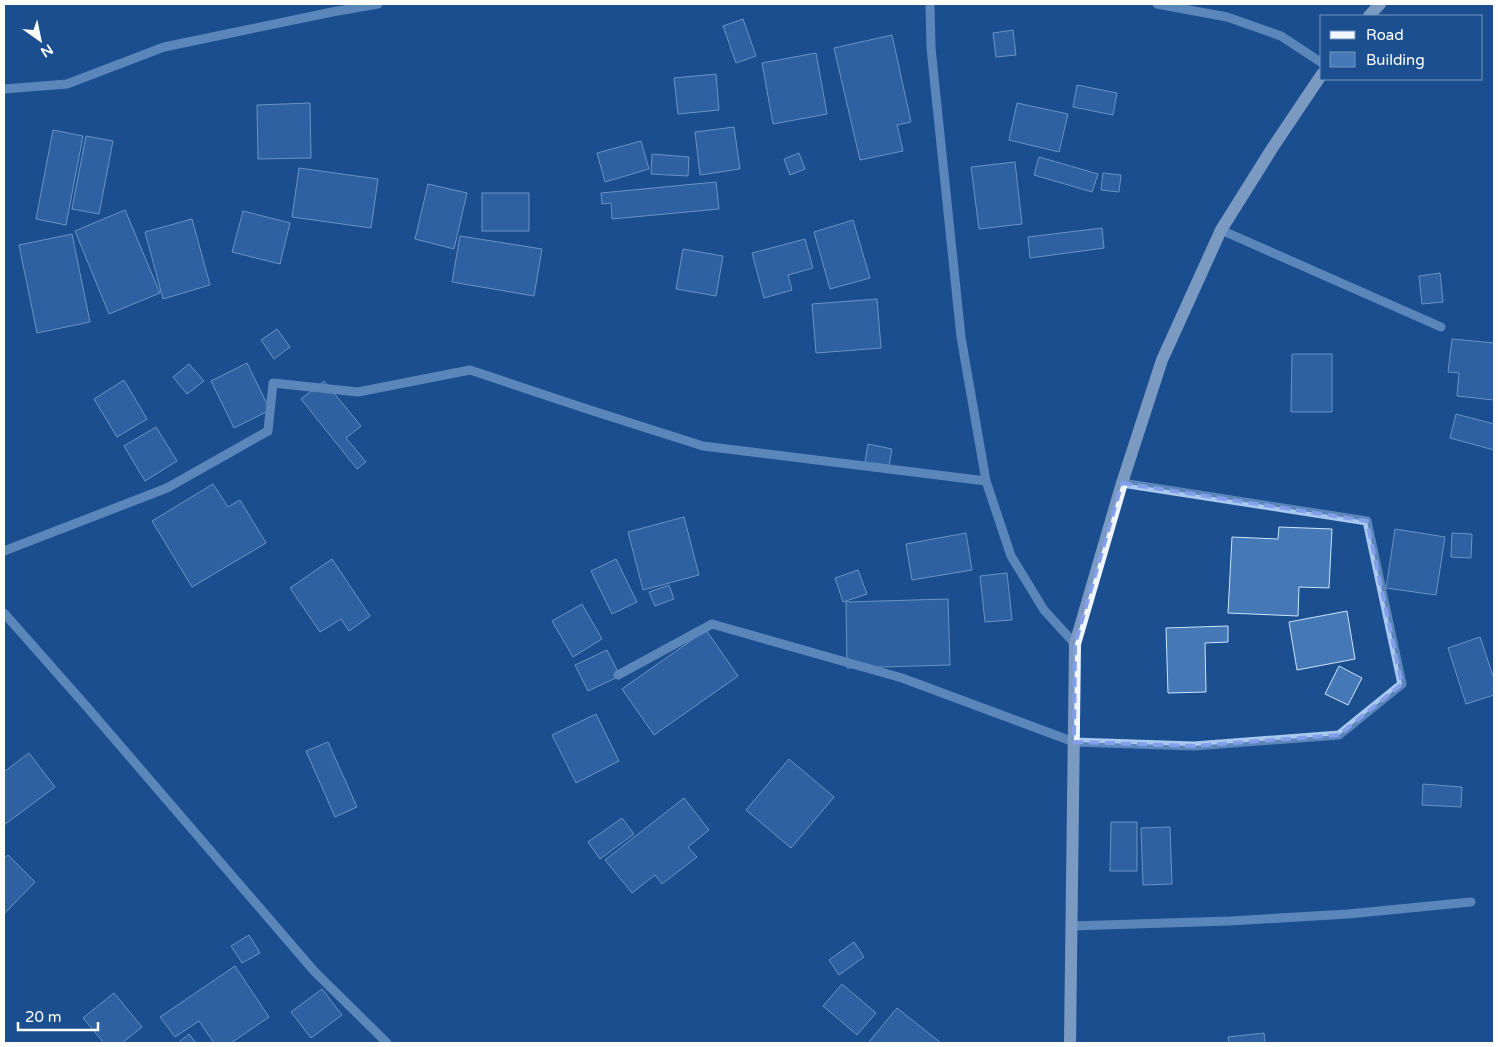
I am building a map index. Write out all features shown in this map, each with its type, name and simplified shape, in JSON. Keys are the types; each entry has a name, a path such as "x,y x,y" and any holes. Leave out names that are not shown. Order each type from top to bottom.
{"main road":[{"path":"1370,15 1380,4"},
{"path":"1070,1043 1075,644 1122,483 1162,360 1221,230 1320,77"}],"street":[{"path":"4,89 67,84 164,47 378,4"},
{"path":"930,4 932,48 961,337 986,481 1011,556 1044,610 1075,644"},
{"path":"1157,4 1226,17 1281,36 1320,62"},
{"path":"1221,230 1441,327"},
{"path":"4,551 167,488 268,431 273,383 358,392 470,370 703,446 986,481"},
{"path":"618,675 712,624 902,678 1074,742 1194,746 1339,735 1402,684 1367,522 1122,483"},
{"path":"4,613 314,971 387,1043"},
{"path":"1070,926 1230,921 1348,914 1470,902"}],"highlighted area":[{"path":"1122,483 1367,521 1402,684 1339,735 1194,746 1074,742 1075,644"}],"building":[{"path":"743,19 756,56 736,63 723,26"},
{"path":"1013,30 1016,55 996,57 993,33"},
{"path":"892,35 911,122 897,125 903,151 860,160 834,48"},
{"path":"816,53 827,114 773,124 762,63"},
{"path":"716,74 719,110 678,114 674,78"},
{"path":"1077,85 1117,93 1113,115 1073,107"},
{"path":"310,103 311,158 258,159 257,105"},
{"path":"1017,103 1068,114 1059,152 1009,140"},
{"path":"734,127 740,169 700,175 695,132"},
{"path":"53,130 83,136 66,225 36,219"},
{"path":"86,136 113,141 99,214 72,209"},
{"path":"641,141 649,169 605,182 597,153"},
{"path":"799,153 805,169 790,175 784,159"},
{"path":"652,154 689,157 688,176 651,174"},
{"path":"1039,157 1098,174 1092,192 1034,175"},
{"path":"1015,162 1022,224 979,229 971,167"},
{"path":"299,168 378,179 371,228 292,217"},
{"path":"1103,173 1121,175 1119,192 1101,190"},
{"path":"716,182 719,209 612,219 611,203 602,204 601,193"},
{"path":"428,184 467,193 454,249 415,239"},
{"path":"482,193 529,193 529,231 482,231"},
{"path":"125,210 160,293 109,314 75,231"},
{"path":"243,211 290,223 280,264 232,252"},
{"path":"192,219 210,285 163,299 145,232"},
{"path":"853,220 870,278 830,289 814,232"},
{"path":"1102,228 1104,248 1030,258 1028,237"},
{"path":"72,234 90,322 37,333 19,245"},
{"path":"460,236 542,249 534,296 452,282"},
{"path":"805,239 813,268 788,275 792,290 764,298 752,253"},
{"path":"683,249 723,256 716,296 676,289"},
{"path":"1440,273 1443,302 1422,304 1419,276"},
{"path":"877,299 881,348 816,353 812,304"},
{"path":"277,329 290,347 274,359 261,340"},
{"path":"1452,339 1494,343 1494,400 1457,396 1459,373 1448,372"},
{"path":"1292,354 1332,354 1332,412 1291,412"},
{"path":"247,363 270,410 234,428 211,381"},
{"path":"189,364 204,381 187,394 173,377"},
{"path":"124,380 147,419 117,437 94,399"},
{"path":"324,381 361,426 346,438 366,462 357,469 301,399"},
{"path":"1456,414 1494,424 1494,450 1450,438"},
{"path":"156,427 177,461 145,481 124,446"},
{"path":"868,444 892,449 888,472 864,468"},
{"path":"213,484 228,507 240,500 266,543 192,587 152,521"},
{"path":"684,517 699,575 643,590 628,532"},
{"path":"1279,527 1332,529 1329,588 1299,587 1298,616 1228,613 1232,537 1278,539"},
{"path":"1395,529 1445,537 1436,595 1386,588"},
{"path":"966,533 972,570 912,580 906,544"},
{"path":"1452,533 1472,534 1471,558 1451,557"},
{"path":"332,559 370,616 349,631 341,619 320,632 290,588"},
{"path":"616,559 637,602 612,614 591,571"},
{"path":"858,570 867,594 843,602 835,578"},
{"path":"1007,573 1012,620 985,622 980,576"},
{"path":"669,585 674,599 655,606 649,592"},
{"path":"948,599 950,665 847,668 846,602"},
{"path":"582,604 602,639 573,657 552,621"},
{"path":"1347,611 1355,659 1297,670 1289,622"},
{"path":"1228,626 1228,642 1205,643 1206,692 1168,693 1166,628"},
{"path":"706,630 738,676 654,735 622,689"},
{"path":"1480,637 1494,679 1494,695 1466,704 1448,648"},
{"path":"607,650 620,676 588,691 575,665"},
{"path":"1339,666 1362,678 1348,705 1325,694"},
{"path":"596,714 619,761 576,783 552,735"},
{"path":"328,742 357,807 335,817 306,751"},
{"path":"29,753 55,787 4,825 4,772"},
{"path":"789,759 834,797 791,848 746,810"},
{"path":"1423,784 1462,787 1461,807 1422,805"},
{"path":"684,798 709,830 688,847 697,857 662,884 655,875 632,893 605,860"},
{"path":"622,818 634,834 600,859 588,842"},
{"path":"1111,822 1137,822 1137,871 1110,871"},
{"path":"1170,827 1172,884 1143,885 1141,828"},
{"path":"8,855 35,882 4,914 4,859"},
{"path":"249,935 260,953 242,963 231,946"},
{"path":"854,942 864,957 839,975 829,960"},
{"path":"235,966 269,1017 231,1043 214,1043 199,1021 175,1037 160,1017"},
{"path":"842,984 876,1013 857,1035 823,1006"},
{"path":"322,989 342,1015 311,1038 291,1012"},
{"path":"114,993 142,1027 122,1043 104,1043 83,1018"},
{"path":"897,1008 941,1043 868,1043"},
{"path":"1264,1033 1265,1043 1229,1043 1228,1037"},
{"path":"189,1034 196,1043 178,1043"}]}
